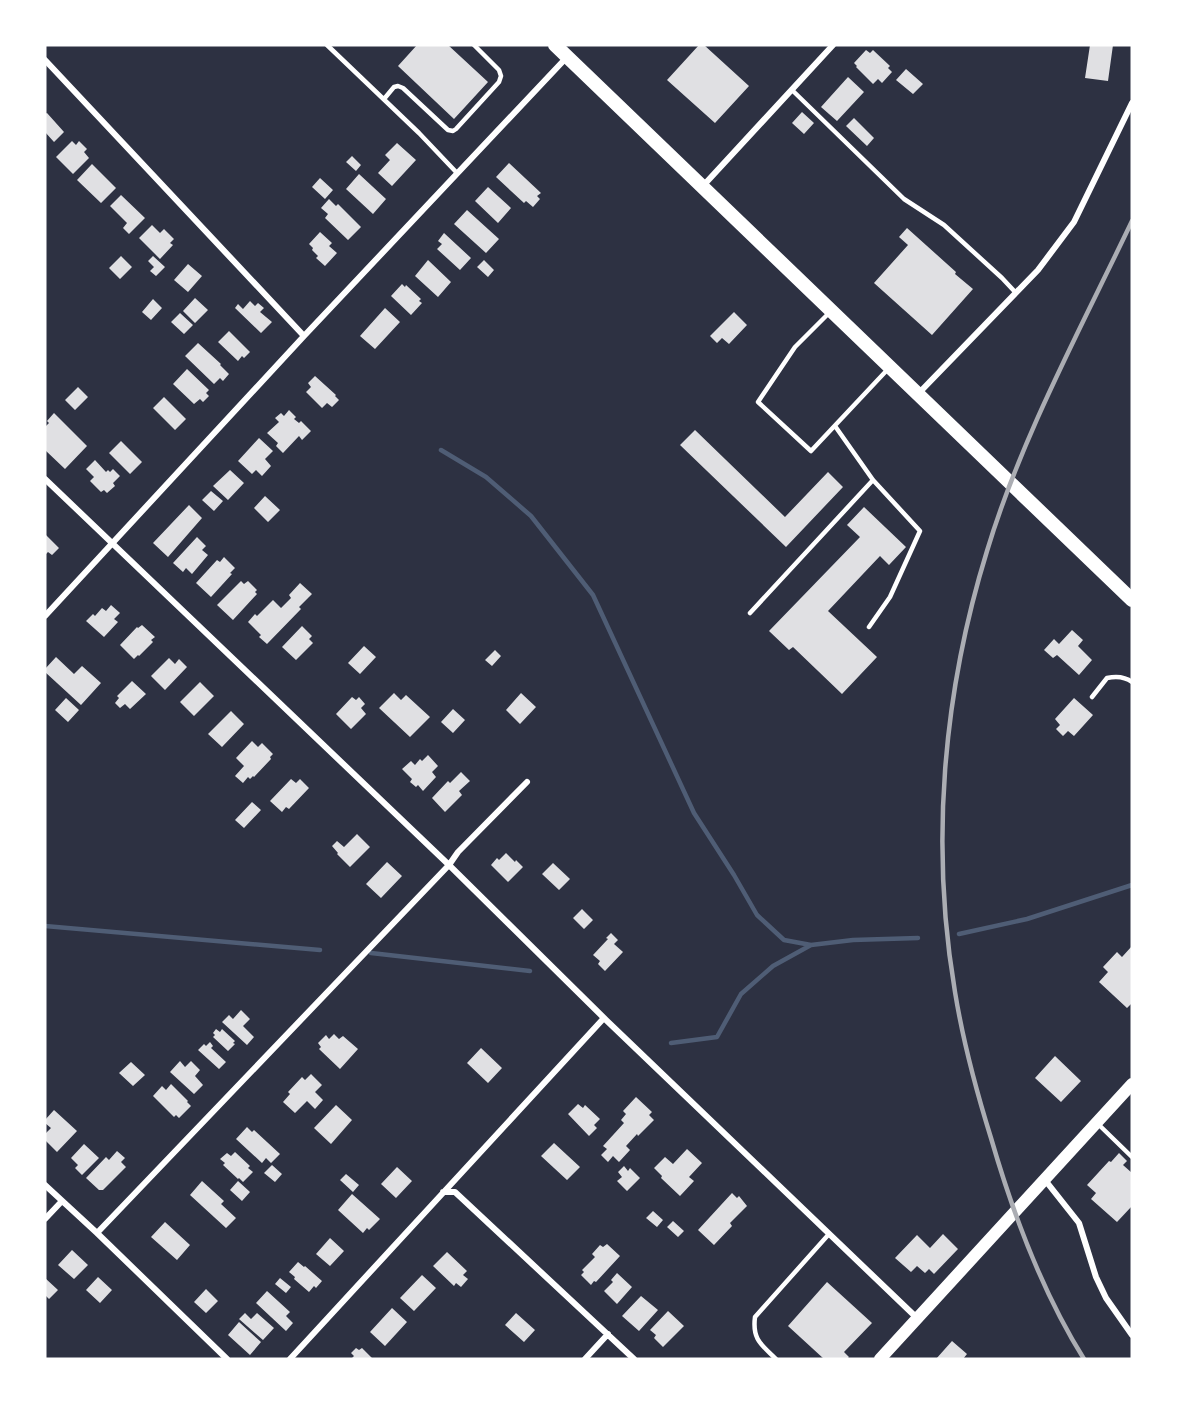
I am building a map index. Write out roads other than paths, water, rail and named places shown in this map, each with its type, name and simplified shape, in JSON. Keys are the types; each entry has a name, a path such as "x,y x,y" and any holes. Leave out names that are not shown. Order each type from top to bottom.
{"main road":[{"path":"555,45 1132,600"},
{"path":"882,1358 1132,1084"}],"street":[{"path":"702,187 833,45"},
{"path":"45,616 304,336 567,57"},
{"path":"45,60 304,336"},
{"path":"917,394 1038,270 1078,217 1132,103"},
{"path":"45,479 449,864 604,1018 917,1318"},
{"path":"97,1233 527,782"},
{"path":"290,1359 604,1018"},
{"path":"1045,1180 1079,1223 1096,1277 1106,1298 1132,1335"},
{"path":"45,1185 227,1359"},
{"path":"443,1192 455,1192 634,1359"},
{"path":"45,1219 62,1201"},
{"path":"585,1359 608,1334"}],"lane":[{"path":"327,45 419,133 457,173"},
{"path":"384,99 394,87 403,88 448,130 453,131 499,82 501,76 499,70 474,45"},
{"path":"792,90 904,200 944,225 1016,293"},
{"path":"831,310 795,347 758,402 811,451 890,367"},
{"path":"835,426 873,480 920,531 890,597 869,627"},
{"path":"750,613 873,480"},
{"path":"1092,697 1107,678 1118,676 1132,682"},
{"path":"1097,1123 1132,1155"},
{"path":"776,1359 757,1341 753,1329 755,1317 830,1234"}],"waterway":[{"path":"441,450 486,477 531,516 593,595 694,813 757,915 784,940 811,945 853,940 918,938"},
{"path":"959,934 1027,919 1132,885"},
{"path":"45,926 320,950"},
{"path":"671,1043 717,1037 741,994 773,966 811,945"},
{"path":"371,953 530,971"}],"railway":[{"path":"1084,1359 1055,1307 1019,1224 975,1084 966,1047 947,937 943,881 945,770 960,659 972,605 1001,509 1034,425 1132,221"}]}
